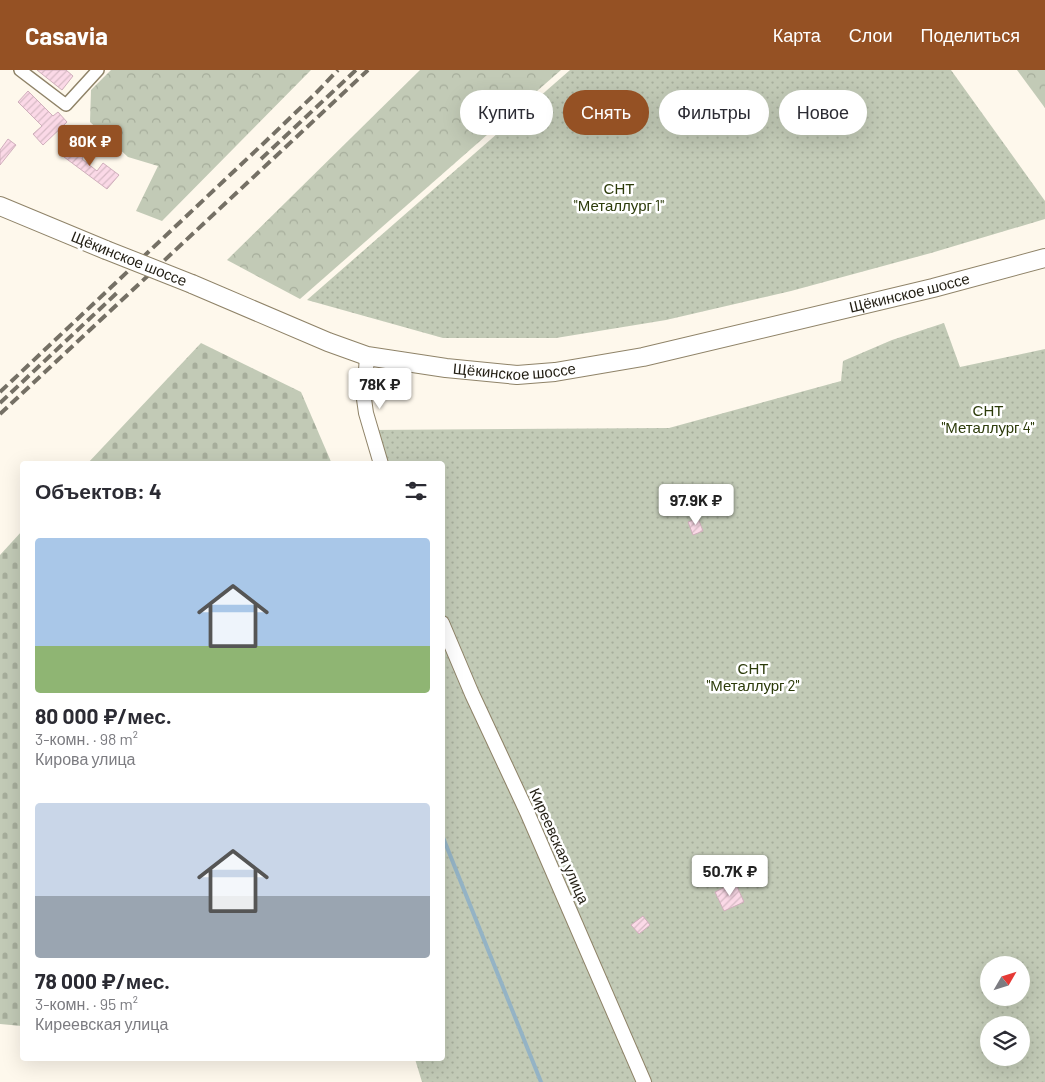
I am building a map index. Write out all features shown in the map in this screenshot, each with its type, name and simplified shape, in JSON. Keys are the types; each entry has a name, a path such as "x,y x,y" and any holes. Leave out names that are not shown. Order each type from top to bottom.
{"main road":[{"name":"Щёкинское шоссе","path":"0,206 367,356 446,368 517,375 561,371 643,357 933,288 1045,258"}],"street":[{"path":"20,70 66,105 98,70"},
{"path":"367,356 364,399 366,413 380,461"},
{"name":"Киреевская улица","path":"445,630 472,694 527,812 644,1082"}],"green space":[{"path":"111,70 311,70 162,221 136,211 158,166 128,157 90,122 91,90"},
{"path":"420,70 561,70 538,90 460,90 460,135 487,135 300,299 227,260"},
{"name":"СНТ \"Металлург 1\"","path":"570,70 951,70 1045,201 1045,219 931,253 791,291 666,320 556,338 443,338 307,300 496,135 553,135 553,90 547,90"},
{"path":"1017,70 1045,70 1045,108"},
{"name":"СНТ \"Металлург 2\"","path":"944,323 960,367 1045,349 1045,1082 422,1082 416,1061 445,1061 445,461 380,461 371,430 669,428 841,381 843,361 892,340"},
{"path":"201,343 301,392 331,461 90,461"},
{"path":"20,533 20,1026 0,1024 0,555"}],"building":[{"path":"37,70 66,70 73,76 62,90"},
{"path":"28,91 53,116 58,112 67,122 43,145 33,134 42,126 18,102"},
{"path":"8,139 16,145 0,165 0,150"},
{"path":"68,143 84,155 82,159 97,171 103,163 119,175 107,189 60,154"},
{"path":"698,518 703,531 693,535 688,522"},
{"path":"735,882 744,902 724,911 715,892"},
{"path":"643,916 650,925 639,934 631,925"}],"waterway":[{"path":"445,842 541,1082"}],"railway":[{"path":"0,392 266,141 338,70"},
{"path":"261,159 356,70"},
{"path":"0,414 368,70"},
{"path":"0,403 120,290"}],"park label":[{"name":"СНТ \"Металлург 4\"","path":"988,420"}]}
